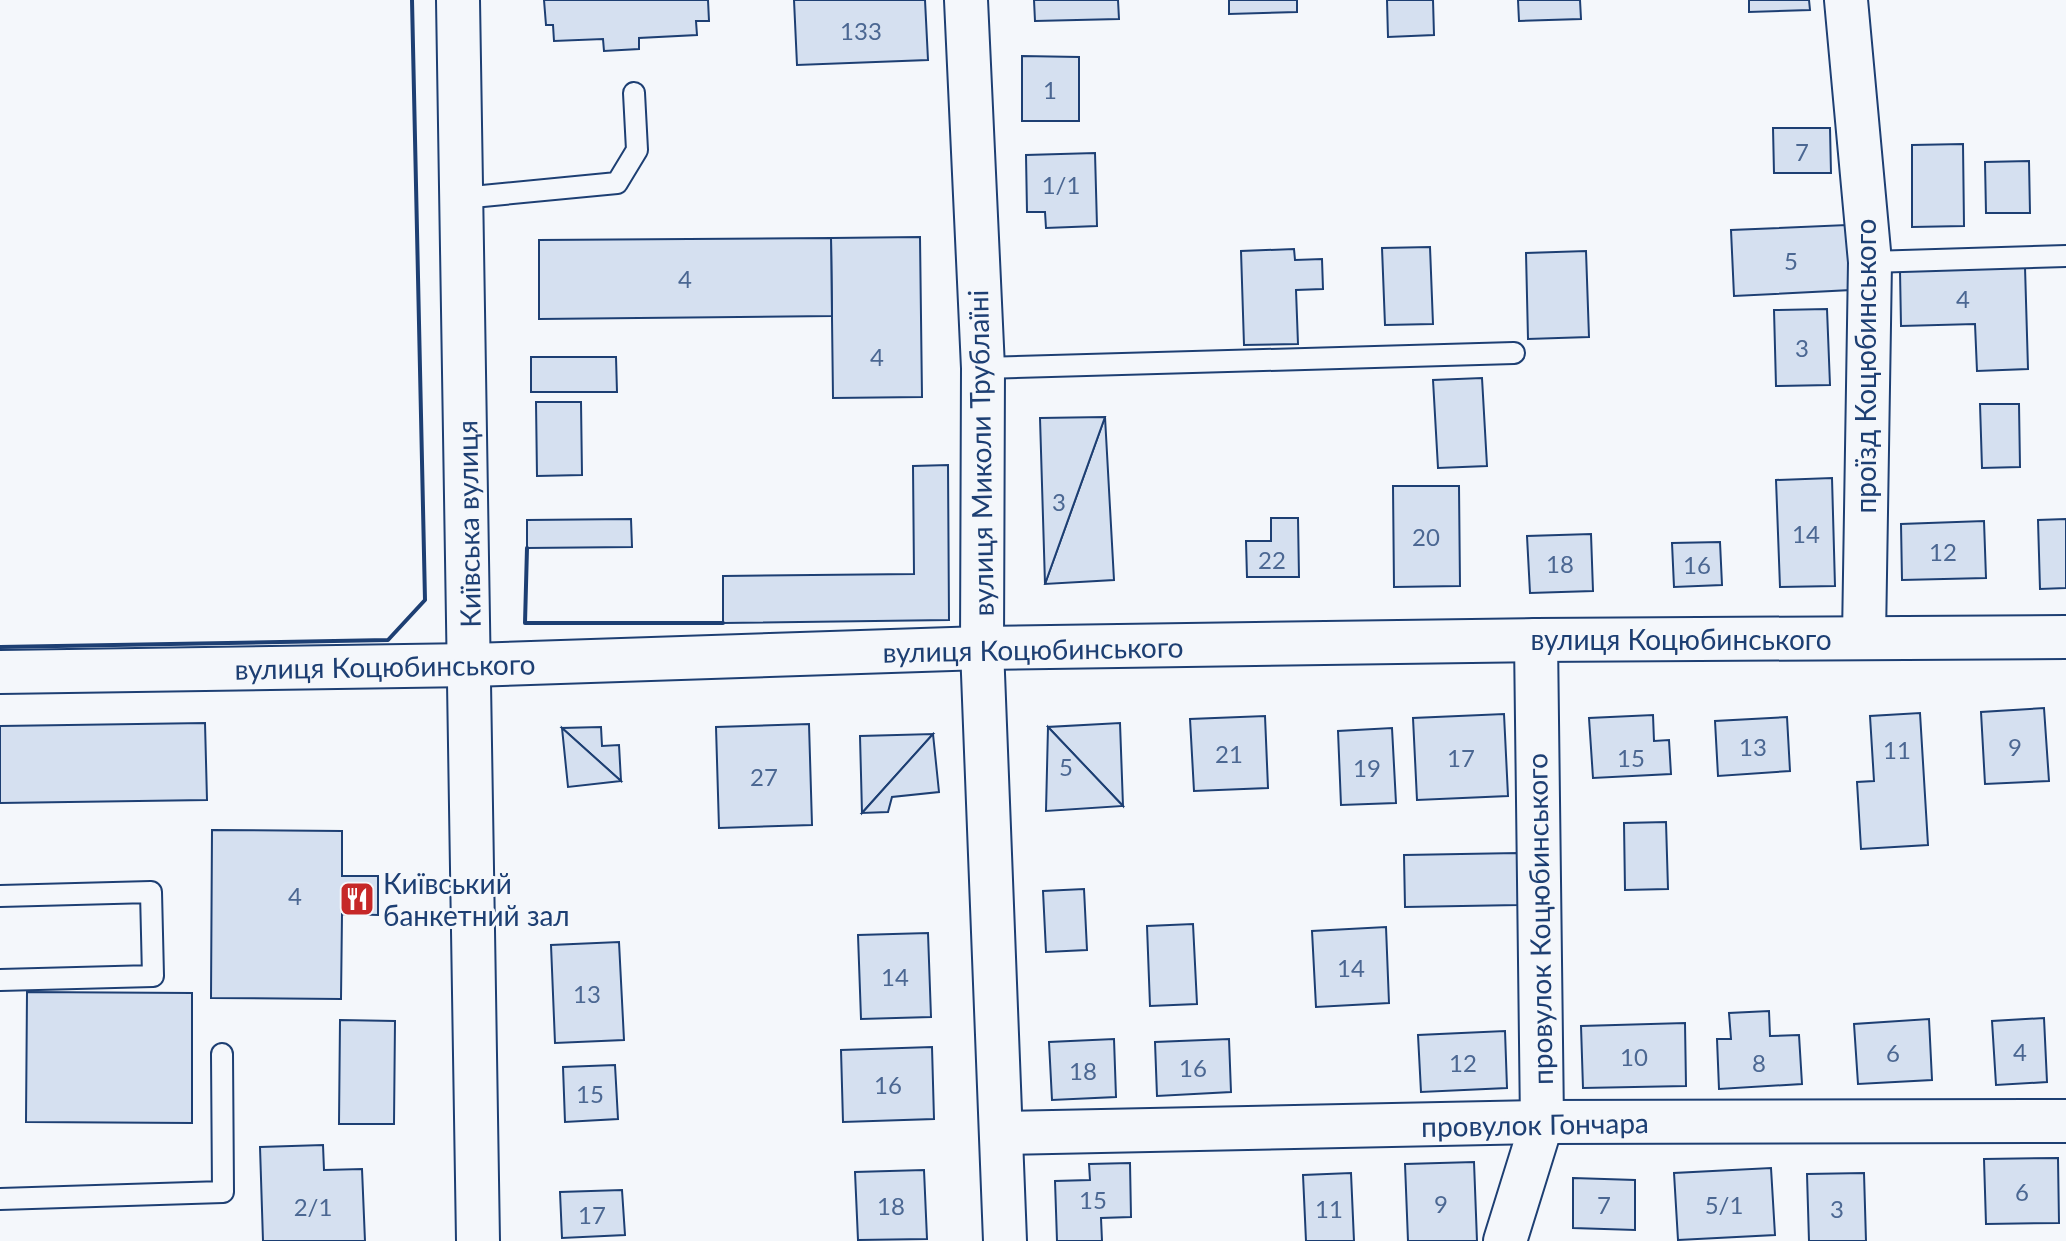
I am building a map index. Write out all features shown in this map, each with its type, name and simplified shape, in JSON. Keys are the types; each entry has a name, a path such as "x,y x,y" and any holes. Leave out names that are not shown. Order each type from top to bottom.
{"street":[{"name":"Київська вулиця","path":"458,0 478,1241"},
{"name":"вулиця Миколи Трублаїні","path":"966,0 983,368 982,648 1005,1241"},
{"name":"проїзд Коцюбинського","path":"1846,0 1870,262 1864,637"},
{"name":"вулиця Коцюбинського","path":"0,672 471,665 982,648 2066,637"},
{"name":"провулок Коцюбинського","path":"1505,1241 1542,1122 1536,640"},
{"name":"провулок Гончара","path":"1003,1133 1542,1122 2066,1121"}],"lane":[{"path":"462,198 617,183 637,150 634,93"},
{"path":"1870,262 2066,256"},
{"path":"983,368 1514,353"},
{"path":"0,896 151,892 153,976 0,980"},
{"path":"0,1199 223,1192 222,1054"}],"building":[{"path":"544,0 708,0 709,21 696,21 697,35 639,38 639,49 604,51 603,39 554,41 553,25 546,25"},
{"path":"794,0 925,0 928,60 797,65"},
{"path":"1034,0 1118,0 1119,19 1035,21"},
{"path":"1229,0 1297,0 1297,12 1229,14"},
{"path":"1387,0 1433,0 1434,35 1388,37"},
{"path":"1518,0 1580,0 1581,19 1519,21"},
{"path":"1749,0 1809,0 1810,10 1749,12"},
{"path":"1022,56 1079,57 1079,121 1022,121"},
{"path":"1773,128 1830,128 1831,173 1774,173"},
{"path":"1963,144 1964,226 1912,227 1912,145"},
{"path":"1095,153 1097,226 1046,228 1045,212 1027,212 1026,155"},
{"path":"2029,161 2030,213 1986,213 1985,162"},
{"path":"1847,225 1851,290 1734,296 1731,230"},
{"path":"920,237 922,397 833,398 831,238"},
{"path":"831,238 832,316 539,319 539,240"},
{"path":"1430,247 1433,324 1385,325 1382,248"},
{"path":"1294,249 1295,260 1322,259 1323,289 1296,290 1298,344 1244,345 1241,251"},
{"path":"1586,251 1589,337 1528,339 1526,253"},
{"path":"2025,267 2028,369 1977,371 1975,324 1901,326 1900,271"},
{"path":"1827,309 1830,385 1776,386 1774,310"},
{"path":"531,357 616,357 617,392 531,392"},
{"path":"1482,378 1487,466 1438,468 1433,380"},
{"path":"536,402 581,402 582,475 537,476"},
{"path":"1980,404 2019,404 2020,467 1982,468"},
{"path":"1105,417 1114,580 1045,584"},
{"path":"1105,417 1045,584 1040,418"},
{"path":"948,465 949,620 723,623 723,576 914,574 913,466"},
{"path":"1832,478 1835,586 1780,587 1776,480"},
{"path":"1393,486 1459,486 1460,586 1394,587"},
{"path":"1271,518 1298,518 1299,577 1247,577 1246,541 1271,541"},
{"path":"631,519 632,547 527,548 527,520"},
{"path":"2066,519 2066,588 2040,589 2038,520"},
{"path":"1984,521 1986,578 1902,580 1901,524"},
{"path":"1591,534 1593,591 1530,593 1527,536"},
{"path":"1720,542 1722,585 1674,587 1672,543"},
{"path":"2044,708 2049,781 1985,784 1981,712"},
{"path":"1920,713 1928,845 1861,849 1857,782 1874,781 1870,716"},
{"path":"1504,714 1508,796 1417,800 1413,718"},
{"path":"1653,715 1654,741 1669,740 1671,774 1593,778 1589,718"},
{"path":"1265,716 1268,788 1194,791 1190,719"},
{"path":"1787,717 1790,771 1718,776 1715,721"},
{"path":"205,723 207,800 0,803 0,726"},
{"path":"1120,723 1123,806 1048,727"},
{"path":"809,724 812,825 719,828 716,727"},
{"path":"601,727 602,746 619,745 621,781 562,728"},
{"path":"1048,727 1123,806 1046,811"},
{"path":"562,728 621,781 568,787"},
{"path":"1392,728 1396,803 1341,805 1338,731"},
{"path":"933,734 862,813 860,736"},
{"path":"933,734 939,792 892,797 888,812 862,813"},
{"path":"1666,822 1668,889 1625,890 1624,823"},
{"path":"212,830 342,831 342,876 378,876 378,915 342,914 341,999 211,998"},
{"path":"1518,853 1519,905 1405,907 1404,855"},
{"path":"1084,889 1087,950 1046,952 1043,891"},
{"path":"1193,924 1197,1004 1150,1006 1147,926"},
{"path":"1386,927 1389,1003 1316,1007 1312,931"},
{"path":"928,933 931,1017 861,1019 858,935"},
{"path":"619,942 624,1040 555,1043 551,945"},
{"path":"27,992 192,993 192,1123 26,1122"},
{"path":"1769,1011 1770,1036 1799,1035 1802,1084 1719,1089 1717,1039 1731,1039 1729,1013"},
{"path":"2044,1018 2047,1082 1996,1085 1992,1021"},
{"path":"1929,1019 1932,1080 1858,1084 1854,1024"},
{"path":"340,1020 395,1021 394,1124 339,1124"},
{"path":"1685,1023 1686,1086 1583,1088 1581,1026"},
{"path":"1505,1031 1507,1088 1421,1092 1418,1035"},
{"path":"1114,1039 1116,1097 1052,1100 1049,1042"},
{"path":"1229,1039 1231,1092 1157,1096 1155,1042"},
{"path":"932,1047 934,1119 843,1122 841,1050"},
{"path":"615,1065 618,1119 565,1122 563,1067"},
{"path":"323,1145 324,1170 362,1169 365,1241 263,1241 260,1147"},
{"path":"2058,1158 2059,1223 1986,1224 1984,1159"},
{"path":"1474,1162 1477,1241 1408,1241 1405,1164"},
{"path":"1130,1163 1131,1217 1101,1218 1102,1241 1057,1241 1055,1181 1090,1180 1089,1164"},
{"path":"1771,1168 1775,1235 1678,1240 1674,1173"},
{"path":"924,1170 927,1239 858,1240 855,1172"},
{"path":"1351,1173 1354,1241 1306,1241 1303,1175"},
{"path":"1864,1173 1866,1241 1809,1241 1807,1174"},
{"path":"1573,1178 1635,1180 1635,1230 1573,1228"},
{"path":"622,1190 625,1235 562,1238 560,1192"}],"wall":[{"path":"0,647 388,640 425,600 412,0"},
{"path":"527,548 525,623 723,623"}],"place":[{"name":"Київський банкетний зал","path":"357,899"}]}
